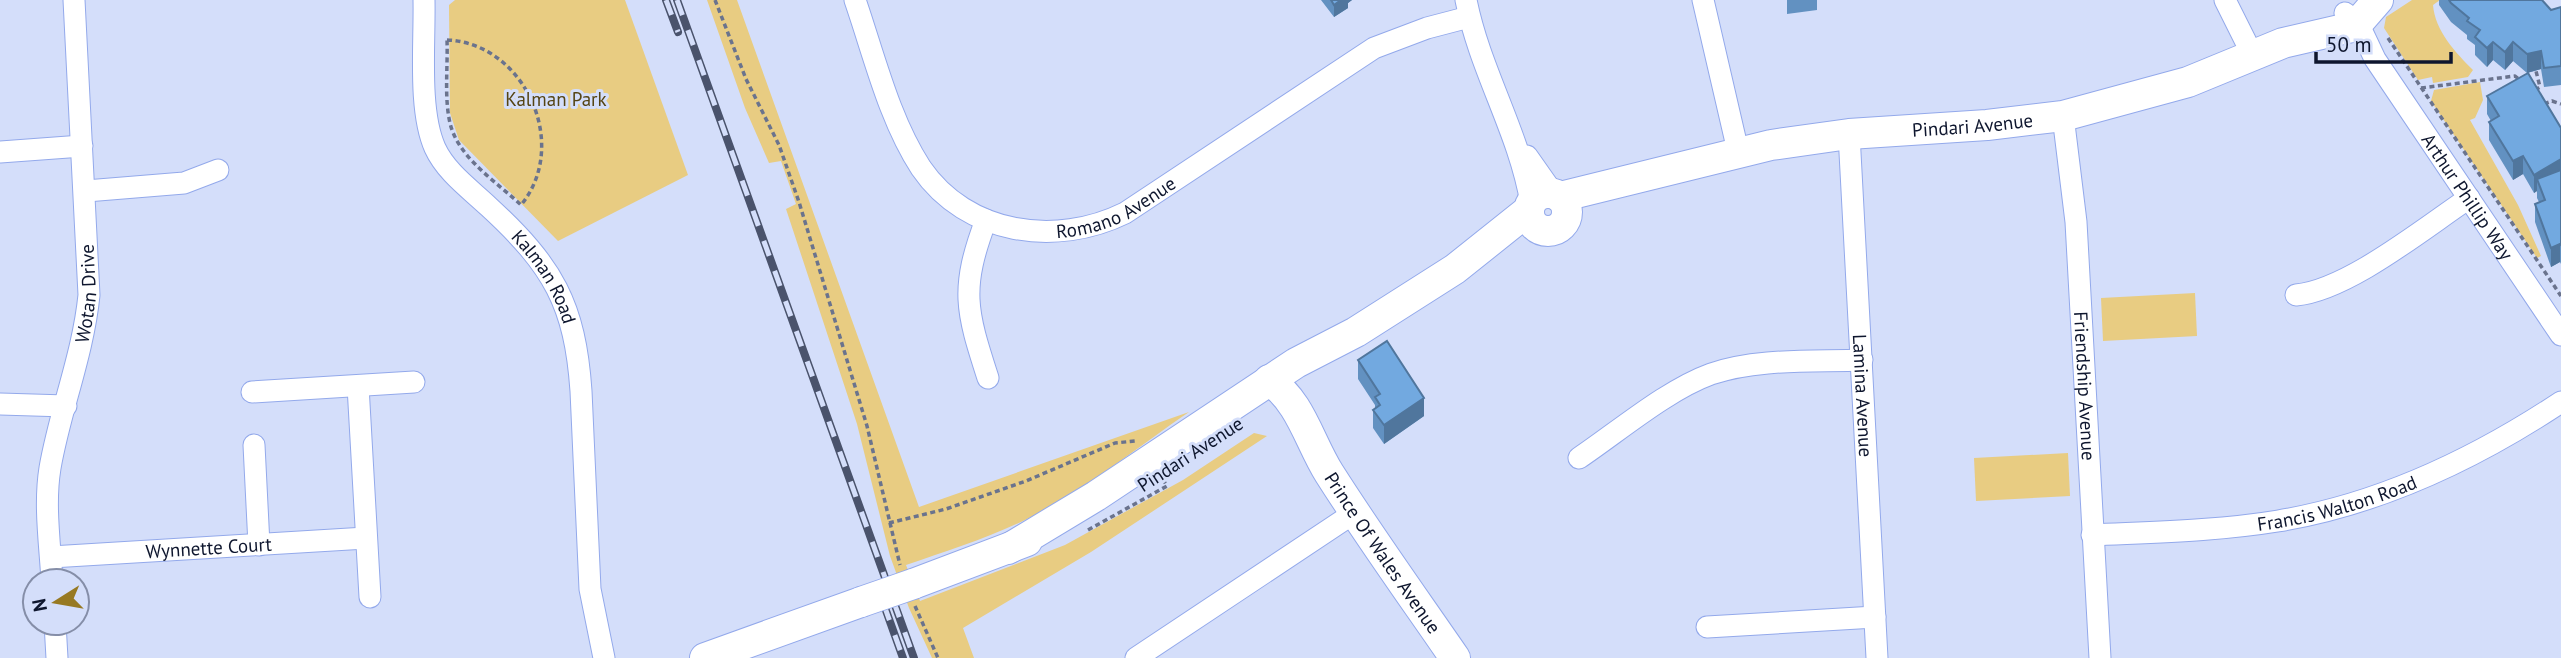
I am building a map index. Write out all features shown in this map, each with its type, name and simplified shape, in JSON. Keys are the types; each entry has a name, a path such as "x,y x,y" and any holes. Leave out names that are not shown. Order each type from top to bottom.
{"street":[{"name":"Wotan Drive","path":"51,567 48,487 83,340 89,295 86,191 74,0"},
{"name":"Kalman Road","path":"424,0 427,114 434,145 452,172 533,249 556,286 570,317 582,391 590,589 589,658"},
{"name":"Romano Avenue","path":"855,0 911,150 935,185 967,211 1011,229 1053,234 1109,222 1374,48 1427,28 1467,8 1486,72 1547,208"},
{"path":"1703,0 1738,151"},
{"path":"2225,0 2253,56"},
{"name":"Pindari Avenue","path":"705,658 1008,549 1122,498 1356,332 1547,208 1608,184 1653,176 1738,151 1849,134 1987,125 2063,116 2168,88 2283,43 2302,28 2359,19 2378,0"},
{"name":"Arthur Phillip Way","path":"2359,19 2375,59 2561,335"},
{"name":"Friendship Avenue","path":"2063,116 2076,222 2099,658"},
{"name":"Lamina Avenue","path":"1849,134 1877,658"},
{"path":"0,152 82,146"},
{"path":"86,191 184,183 218,170"},
{"path":"2296,295 2311,294 2346,279 2469,198"},
{"path":"986,220 972,258 967,293 971,324 988,378"},
{"path":"1579,458 1672,396 1709,375 1748,366 1862,360"},
{"path":"252,392 414,382"},
{"path":"358,386 370,597"},
{"name":"Pindari Avenue","path":"1008,549 1150,460 1275,390"},
{"name":"Prince Of Wales Avenue","path":"1275,390 1303,421 1313,448 1354,513 1455,658"},
{"name":"Francis Walton Road","path":"2092,535 2245,525 2360,501 2450,466 2561,402"},
{"path":"0,404 66,406"},
{"path":"254,445 259,545"},
{"path":"1136,658 1354,513"},
{"name":"Wynnette Court","path":"51,557 366,538"},
{"name":"Kalman Road","path":"590,589 604,658"},
{"path":"1707,627 1875,617"},
{"path":"56,637 57,658"}],"path":[{"path":"715,0 746,79 790,173 862,411 881,486"},
{"path":"2359,19 2421,88 2561,295"},
{"path":"447,40 472,42 499,59 519,77 533,100 540,125 540,153 533,186 522,205 469,157 453,132 448,112 447,40"},
{"path":"2533,91 2540,87 2536,71"},
{"path":"2421,88 2515,76 2533,91 2548,116"},
{"path":"2542,105 2552,101 2561,104"},
{"path":"889,523 946,509 1026,481 1075,458 1123,440 1139,443 1150,460"},
{"path":"931,641 938,658"}],"green space":[{"name":"Kalman Park","path":"455,0 625,0 688,175 558,241 459,140 450,113 449,5"},
{"path":"707,0 737,0 919,507 1189,412 1090,482 1048,508 997,532 906,565 920,601 1065,545 1183,480 1254,433 1267,436 1091,552 963,628 974,658 932,658 909,608 890,556 857,424 786,209 796,204 781,161 769,163 745,108"},
{"path":"2412,0 2440,0 2433,5 2438,24 2453,49 2473,70 2468,77 2433,83 2432,77 2418,80 2384,28 2386,17"},
{"path":"2480,82 2483,100 2475,118 2470,120 2518,205 2541,256 2537,258 2431,101 2434,90"},
{"path":"2195,293 2197,336 2103,341 2101,298"},
{"path":"2068,453 2070,496 1976,501 1974,458"}],"building":[{"path":"2449,0 2542,0 2551,10 2561,7 2561,66 2544,68 2541,51 2527,54 2513,42 2505,52 2493,42 2487,48 2475,37 2480,30 2467,21 2469,18"},
{"path":"2528,73 2561,128 2561,159 2534,175 2523,156 2513,161 2489,122 2499,116 2487,96"},
{"path":"2561,170 2561,245 2551,248 2535,204 2545,200 2537,179"},
{"path":"1387,341 1424,398 1384,425 1373,410 1380,405 1375,397 1380,394 1358,360"}],"railway":[{"path":"666,0 678,32"},
{"path":"677,0 914,658"},
{"path":"884,605 903,658"}]}
